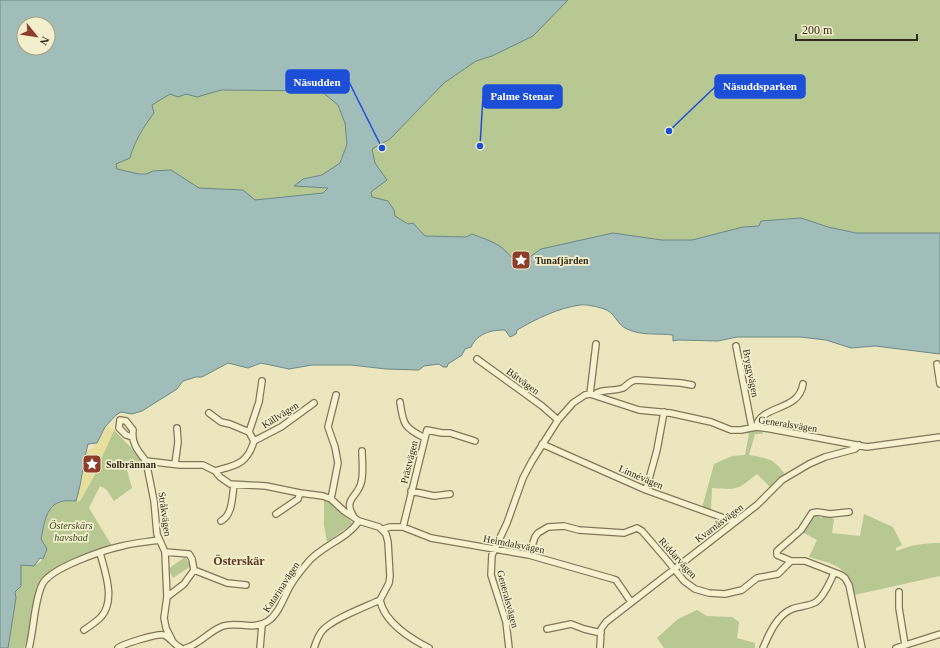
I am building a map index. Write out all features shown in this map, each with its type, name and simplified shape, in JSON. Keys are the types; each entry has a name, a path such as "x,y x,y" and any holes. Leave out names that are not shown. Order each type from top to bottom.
{"street":[{"path":"596,344 592,395 622,388 630,382 636,380 675,382 692,385"},
{"name":"Bryggvägen","path":"736,346 754,428"},
{"name":"Båtvägen","path":"477,359 542,406 558,420"},
{"path":"937,364 940,384"},
{"name":"Källvägen","path":"262,381 259,402 249,432 254,441 281,427 314,403"},
{"path":"754,428 766,414 791,403 802,391 803,384"},
{"path":"331,500 338,462 335,447 328,427 336,394"},
{"name":"Generalsvägen","path":"509,648 506,622 491,575 492,555 523,478 542,444 558,420 573,403 582,396 592,395 639,410 664,412 711,422 731,430 754,428 872,447 940,437"},
{"name":"Prästvägen","path":"400,402 402,419 406,426 425,438"},
{"path":"646,490 657,450 664,412"},
{"path":"209,413 222,422 249,432"},
{"path":"175,464 178,442 177,428"},
{"name":"Prästvägen","path":"403,527 427,430 450,433 475,441"},
{"path":"132,437 135,446 146,460 175,464 199,465 215,471 226,483 234,485 253,485 323,496 331,500 357,520 383,529 388,542 390,576 389,583 380,600 332,623 321,632 314,648"},
{"path":"215,471 239,464 246,456 254,441"},
{"name":"Linnévägen","path":"542,444 646,490 735,522"},
{"name":"Kvarnåsvägen","path":"601,633 601,629 606,622 757,505 782,480 795,471 825,457 855,449 859,445"},
{"path":"357,520 351,512 350,501 361,485 362,451"},
{"name":"Stråkvägen","path":"146,460 153,494 159,540 165,552 167,597 164,614 165,625 172,640"},
{"path":"221,521 227,517 229,513 234,485"},
{"name":"Prästvägen","path":"411,491 434,496 450,494"},
{"path":"276,514 298,498 300,493"},
{"path":"849,512 830,514 817,512 812,513 801,530 777,551 777,555 792,561 805,561 845,578 849,585 862,648"},
{"name":"Katarinavägen","path":"186,648 192,646 214,630 224,626 262,625 270,620 292,582 312,557 351,530 357,520"},
{"name":"Riddarvägen","path":"528,555 535,537 543,529 548,527 564,526 579,530 624,533 637,528 642,531 684,581 695,589 709,593 725,594 742,590 758,578 778,574 792,561"},
{"name":"Heimdalsvägen","path":"383,529 390,527 403,527 431,538 528,555 613,579 616,580 631,602"},
{"path":"29,648 38,595 46,579 55,572 100,552 159,540"},
{"path":"84,630 102,616 107,605 109,591 100,552"},
{"path":"165,552 189,554 192,559 194,570 184,584 167,597"},
{"path":"194,570 228,583 246,585"},
{"path":"763,648 771,630 783,616 792,609 816,602 834,573"},
{"path":"899,592 899,608 905,645"},
{"path":"380,600 385,614 399,628 411,638 429,648"},
{"path":"547,629 572,624 584,629 601,633 600,648"},
{"path":"155,635 165,625"},
{"path":"260,648 262,625"},
{"path":"118,648 124,644 161,634 172,640 175,645 181,648"},
{"path":"896,648 940,634"}],"green space":[{"path":"175,0 940,0 940,233 856,233 828,227 801,218 766,221 769,280 502,296 0,175"},
{"name":"Österskärs havsbad","path":"114,430 136,453 143,463 138,467 127,470 132,488 114,501 106,489 100,486 89,508 112,546 70,560 50,571 37,587 27,640 24,648 6,648 15,592 21,586 21,565 34,565 41,561 47,549 41,539 47,514 54,505 67,501 80,501 99,467 100,461"},
{"path":"753,430 763,432 762,434 755,434 749,455 770,460 777,464 785,474 770,487 757,474 737,488 712,488 711,511 702,508 714,464 732,456 745,455 749,434 746,433"},
{"path":"324,500 335,507 351,521 352,524 327,542 324,525"},
{"path":"864,514 893,527 902,545 896,548 896,551 907,547 928,543 940,543 940,576 854,595 848,578 844,572 826,562 809,557 817,540 802,532 808,522 815,515 821,518 825,515 834,519 832,533 860,536"},
{"path":"185,557 191,566 173,578 168,569"},
{"path":"697,610 707,616 732,617 739,622 737,638 755,643 755,648 664,648 657,638 678,619"}],"sand":[{"name":"Solbrännan","path":"108,425 114,430 100,461 99,467 79,502 76,501 87,450 90,450 97,443"}],"water":[{"path":"0,0 568,0 533,36 492,56 476,61 444,83 390,139 372,149 375,163 387,180 371,192 372,197 388,201 394,210 395,216 408,224 413,223 425,236 466,237 472,234 498,245 521,263 541,249 613,233 662,240 692,240 743,227 759,226 761,221 801,218 828,227 856,233 940,233 940,354 875,346 851,348 826,340 800,337 737,337 718,341 673,341 673,335 638,333 632,331 621,325 608,311 589,305 583,305 572,306 547,314 517,330 516,334 510,337 505,330 485,333 477,338 471,347 465,349 462,355 448,364 447,367 443,367 439,364 424,366 419,370 386,369 351,365 312,365 289,369 261,363 248,368 228,363 202,377 196,377 183,381 177,389 142,411 132,414 121,412 116,415 105,427 97,443 88,444 76,501 62,501 55,504 51,508 44,523 41,539 47,549 43,559 40,558 34,566 21,565 21,586 15,592 16,598 8,648 0,648","holes":["221,90 321,91 338,105 345,123 347,144 340,163 322,175 303,179 294,186 328,188 323,193 255,200 243,190 199,188 171,170 153,171 146,174 139,174 117,169 116,164 130,158 140,134 154,113 152,105 170,94 178,97 186,94 197,97"]}],"place":[{"name":"Näsuddsparken","path":"669,131"},
{"name":"Palme Stenar","path":"480,146"},
{"name":"Näsudden","path":"382,148"},
{"name":"Tunafjärden","path":"521,260"},
{"name":"Solbrännan","path":"92,464"}],"district":[{"name":"Österskär","path":"239,561"}]}
